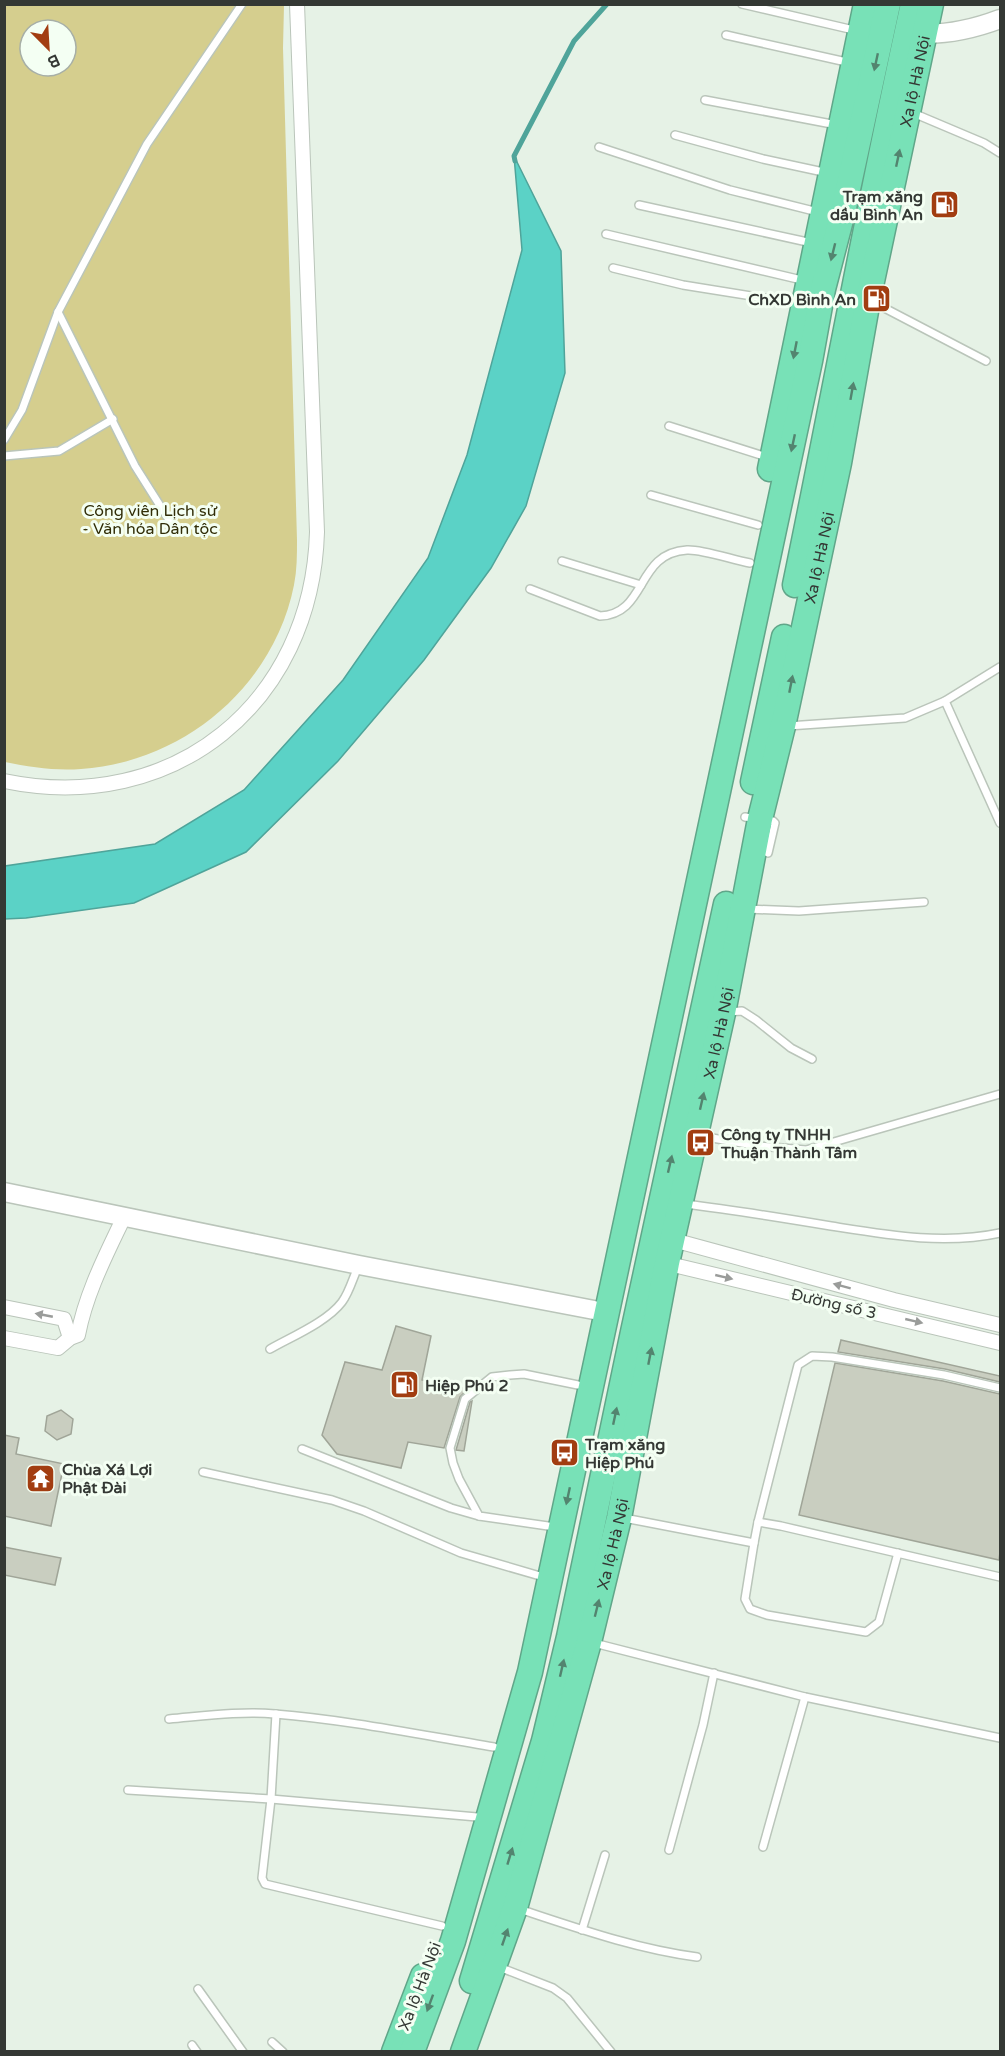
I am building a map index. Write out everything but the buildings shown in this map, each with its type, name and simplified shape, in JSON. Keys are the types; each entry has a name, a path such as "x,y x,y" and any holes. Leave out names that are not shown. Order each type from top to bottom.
{"highway":[{"name":"Xa lộ Hà Nội","path":"584,1418 577,1399 578,1385 601,1311 810,361 817,244 830,211 830,173 866,4"},
{"name":"Xa lộ Hà Nội","path":"412,2052 453,1941 530,1672 584,1418 601,1311 750,563 804,305 816,285 830,211 888,4"},
{"name":"Xa lộ Hà Nội","path":"913,4 916,33"},
{"name":"Xa lộ Hà Nội","path":"463,2052 487,1962 506,1905 544,1741 579,1639 607,1516 752,818 774,727 838,364 861,295 916,33 931,4"},
{"name":"Xa lộ Hà Nội","path":"394,2052 442,1926 477,1817 540,1576 559,1535"},
{"name":"Xa lộ Hà Nội","path":"447,2052 487,1962"}],"street":[{"path":"4,781 35,786 85,786 134,777 179,761 220,736 239,721 256,702 285,660 300,627 314,575 317,532 297,4"},
{"path":"916,33 932,35 962,31 1000,19"},
{"path":"4,1192 358,1265 601,1311"},
{"path":"4,1338 58,1348 70,1338 78,1335 87,1301 124,1217"},
{"name":"Đường số 3","path":"661,1249 1000,1325"},
{"name":"Đường số 3","path":"661,1249 1000,1342"},
{"path":"4,1307 64,1319 70,1338"}],"lane":[{"path":"4,440 22,410 58,312 147,144 242,4"},
{"path":"742,4 860,32"},
{"path":"726,35 853,64"},
{"path":"705,100 840,126"},
{"path":"900,107 984,143 1000,153"},
{"path":"675,135 764,159 830,173"},
{"path":"600,147 730,190 830,211"},
{"path":"639,205 817,244"},
{"path":"606,234 816,285"},
{"path":"613,268 682,285 804,305"},
{"path":"861,295 986,361"},
{"path":"58,312 135,466 176,531"},
{"path":"4,456 59,451 113,419"},
{"path":"669,426 772,459"},
{"path":"651,495 758,525"},
{"path":"530,589 600,616 611,615 620,611 641,585 655,561 671,553 688,550 750,563"},
{"path":"561,561 641,585"},
{"path":"774,727 905,718 945,701 1000,667"},
{"path":"945,701 1000,824"},
{"path":"752,818 773,820 775,823 768,853"},
{"path":"733,908 799,911 924,902"},
{"path":"714,1007 742,1011 791,1048 812,1059"},
{"path":"685,1134 760,1146 806,1150 1000,1094"},
{"path":"671,1202 889,1235 930,1239 980,1237 1000,1233"},
{"path":"270,1349 320,1320 342,1302 358,1265"},
{"path":"898,1553 879,1622 866,1632 767,1615 750,1608 745,1599 758,1522 798,1365 812,1356 832,1357 944,1375 1000,1388"},
{"path":"479,1516 459,1479 450,1448 465,1399 492,1377 524,1374 578,1385"},
{"path":"302,1449 451,1508 559,1535"},
{"path":"203,1472 332,1500 461,1552 540,1576"},
{"path":"607,1516 754,1543"},
{"path":"758,1522 1000,1577"},
{"path":"579,1639 805,1697 1000,1738"},
{"path":"669,1850 703,1725 714,1672"},
{"path":"763,1847 805,1697"},
{"path":"169,1719 218,1714 276,1714 362,1723 494,1747"},
{"path":"276,1714 271,1799 262,1878 265,1884 442,1926"},
{"path":"128,1790 271,1799 477,1817"},
{"path":"582,1930 604,1855"},
{"path":"506,1905 582,1930 667,1953 697,1957"},
{"path":"487,1962 553,1988 567,1998 610,2052"},
{"path":"198,1989 243,2052"},
{"path":"272,2042 283,2052"},
{"path":"192,2044 197,2052"}],"green space":[{"name":"Công viên Lịch sử - Văn hóa Dân tộc","path":"4,5 284,5 283,48 297,546 294,585 283,622 267,655 245,686 219,712 188,734 155,752 119,763 81,769 43,768 5,762"}],"water":[{"path":"514,156 561,251 565,373 526,506 491,568 424,660 338,761 246,852 134,903 5,919 5,866 155,844 244,790 343,680 428,558 467,455 522,250"}],"waterway":[{"path":"515,161 514,156 574,41 607,4"}],"place":[{"name":"Trạm xăng dầu Bình An","path":"944,205"},
{"name":"ChXD Bình An","path":"877,299"},
{"name":"Công ty TNHH Thuận Thành Tâm","path":"700,1143"},
{"name":"Hiệp Phú 2","path":"404,1385"},
{"name":"Trạm xăng Hiệp Phú","path":"564,1453"},
{"name":"Chùa Xá Lợi Phật Đài","path":"41,1478"}]}
